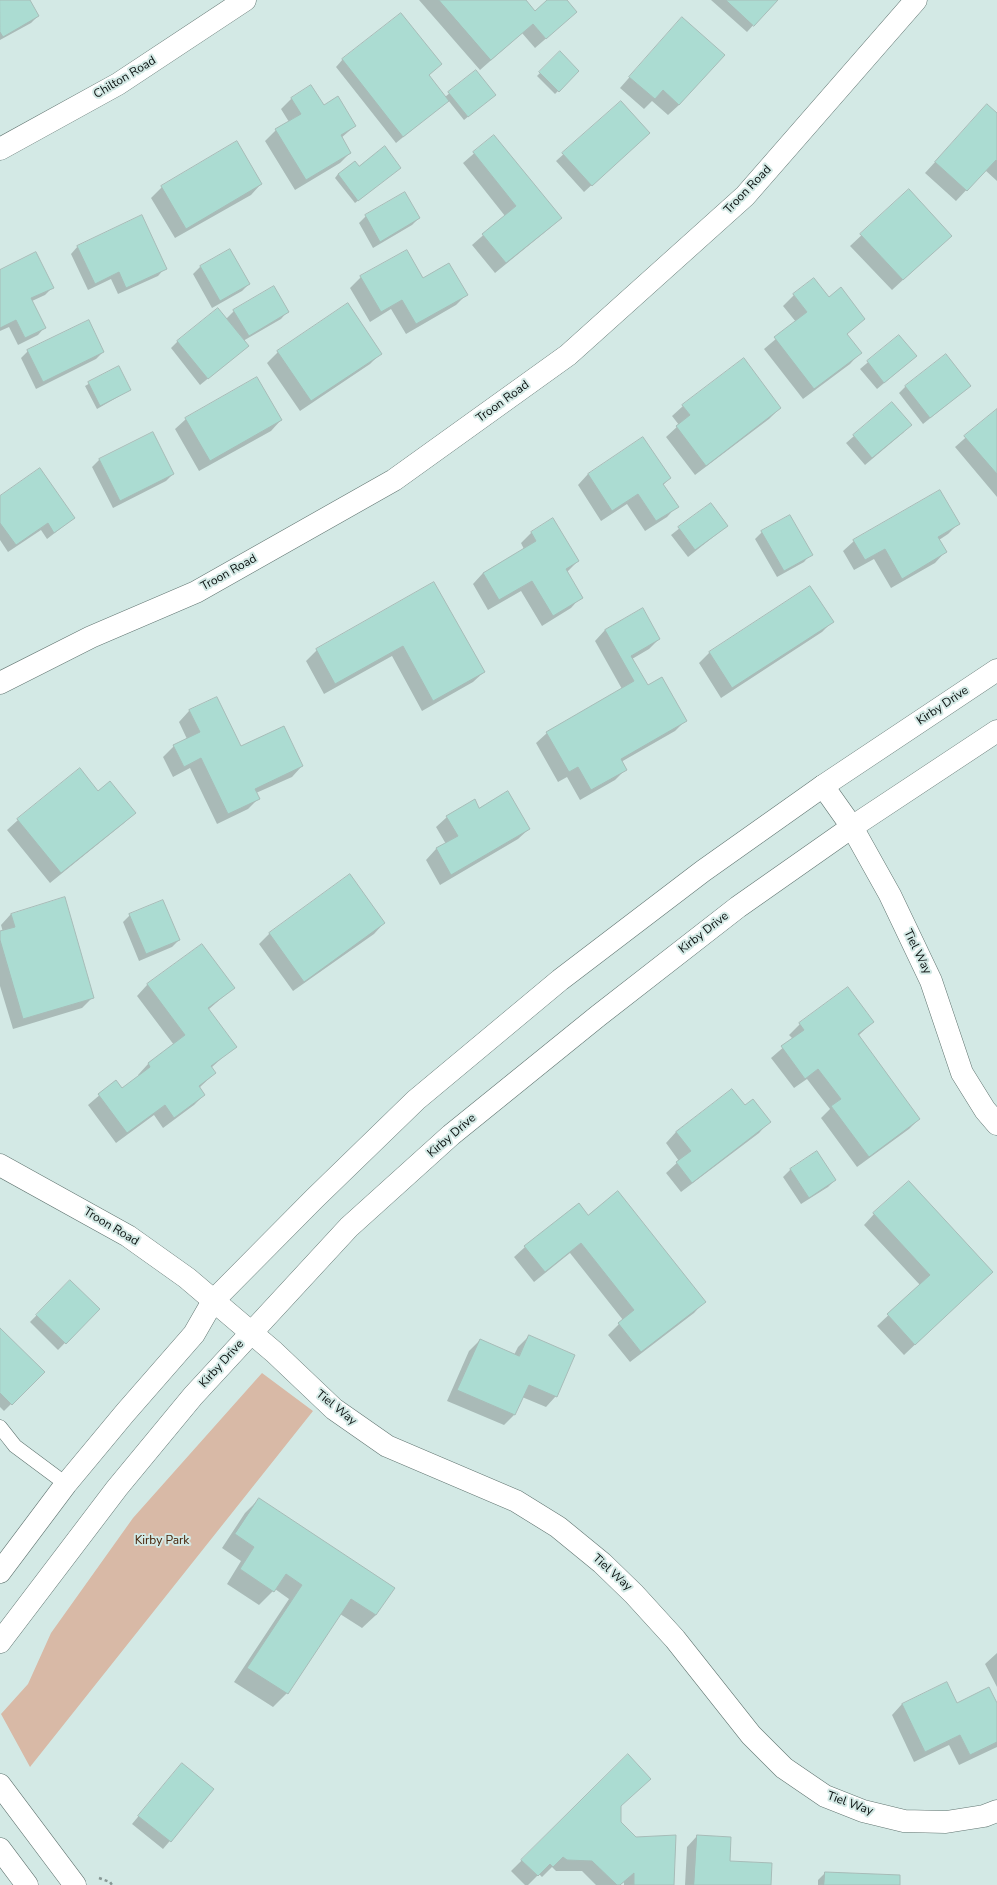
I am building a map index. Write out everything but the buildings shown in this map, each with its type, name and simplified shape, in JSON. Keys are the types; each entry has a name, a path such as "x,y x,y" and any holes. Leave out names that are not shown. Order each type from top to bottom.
{"street":[{"name":"Chilton Road","path":"0,149 118,84 245,0"},
{"name":"Troon Road","path":"0,683 92,638 196,592 394,480 568,355 745,196 916,0"},
{"name":"Kirby Drive","path":"0,1572 66,1484 125,1413 194,1334 213,1301 314,1198 416,1100 560,980 703,871 823,786 997,670"},
{"name":"Kirby Drive","path":"0,1642 117,1488 193,1396 349,1227 451,1135 598,1016 738,907 852,827 997,732"},
{"name":"Tiel Way","path":"823,786 852,827 890,895 931,982 962,1073 985,1110 997,1124"},
{"name":"Troon Road","path":"0,1165 128,1236 187,1278 213,1301"},
{"name":"Tiel Way","path":"213,1301 274,1352 334,1409 387,1446 516,1501 558,1527 602,1563 634,1594 675,1639 751,1735 784,1768 825,1796 863,1811 904,1821 946,1822 984,1816 997,1811"},
{"path":"0,1785 84,1880"},
{"path":"0,1849 27,1885"}],"lane":[{"path":"0,1427 15,1446 66,1484"}],"path":[{"path":"84,1880 110,1882 112,1885"}],"green space":[{"name":"Kirby Park","path":"262,1373 313,1411 30,1767 1,1714 28,1684 51,1633 133,1518"}]}
